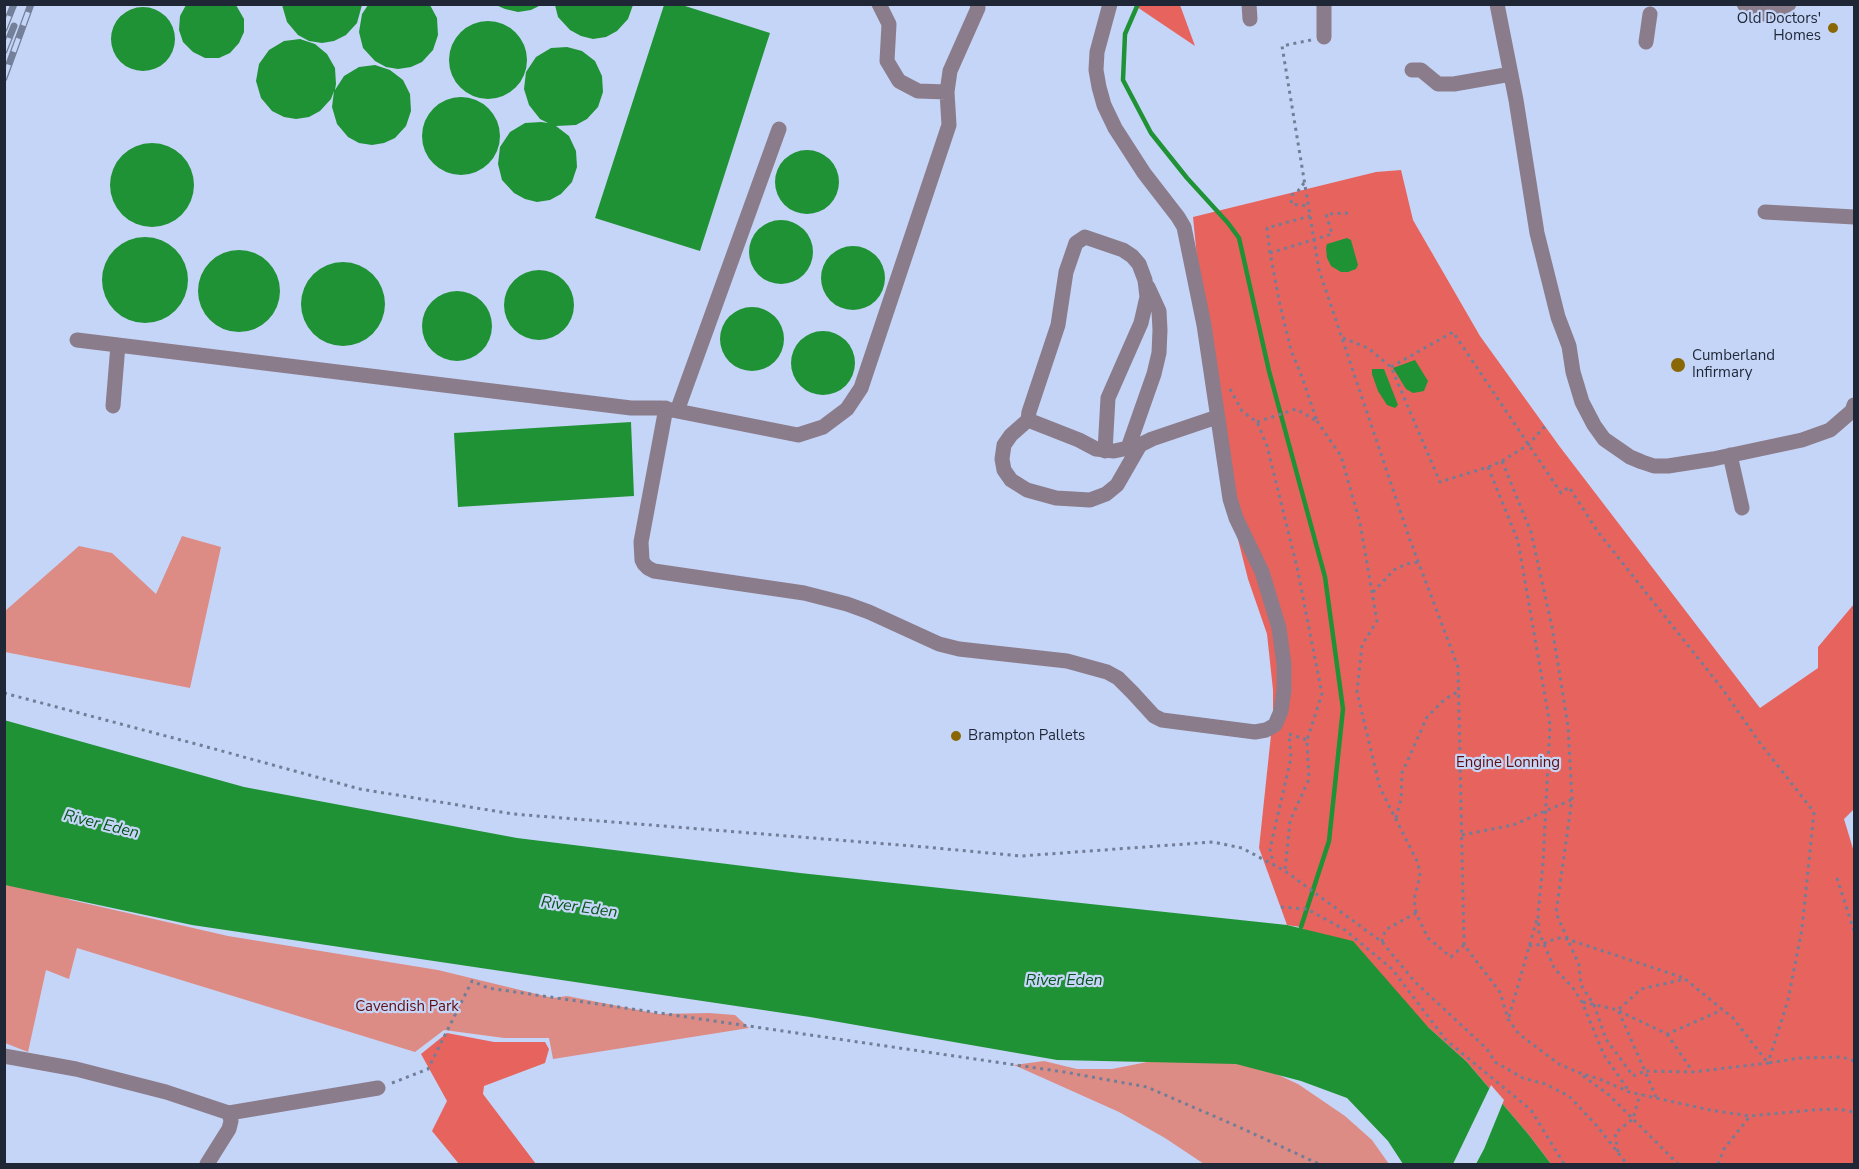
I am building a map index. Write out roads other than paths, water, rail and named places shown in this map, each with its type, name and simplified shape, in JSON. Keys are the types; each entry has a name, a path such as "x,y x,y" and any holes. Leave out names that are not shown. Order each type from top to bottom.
{"street":[{"path":"879,4 889,24 887,61 899,81 918,91 947,92"},
{"path":"77,339 631,408 671,410 798,435 823,427 847,409 861,388 949,125 947,92 950,71 978,8 977,4"},
{"path":"779,129 671,410 641,542 644,564 654,571 804,593 846,604 939,644 959,649 1067,661 1107,672 1118,678 1154,716 1162,720 1255,732 1266,730 1275,725 1281,711 1284,690 1284,665 1279,628 1262,572 1236,518 1230,499 1204,325 1184,227 1144,173 1115,128 1104,105 1099,87 1096,70 1097,52 1110,4"},
{"path":"1324,4 1324,37"},
{"path":"1497,4 1537,233 1558,317 1569,346 1573,372 1582,402 1604,438 1630,457 1654,466 1668,466 1803,440 1830,429 1852,411 1854,405"},
{"path":"1744,4 1748,9 1763,14 1789,4"},
{"path":"1646,42 1650,14"},
{"path":"1412,70 1421,70 1438,84 1454,84 1511,74"},
{"path":"1765,212 1854,217"},
{"path":"1085,237 1123,250 1139,264 1159,311 1160,330 1159,353 1154,374 1123,477 1106,494 1090,500 1056,498 1027,490 1011,480 1004,470 1002,459 1004,445 1011,435 1028,420 1032,401 1058,325 1066,272 1078,240 1085,237"},
{"path":"1105,451 1108,398 1141,324 1147,297 1145,280"},
{"path":"113,406 118,345"},
{"path":"1028,420 1105,451 1134,446 1217,417"},
{"path":"1730,455 1742,508"},
{"path":"5,1060 76,1069 166,1092 229,1113 378,1088"},
{"path":"207,1164 229,1129 231,1121 229,1113"}],"water":[{"path":"555,4 633,5 628,19 617,31 606,37 593,39 570,30 558,17"},
{"path":"186,5 236,5 244,19 244,32 239,43 230,53 219,58 205,58 193,52 183,42 179,30 180,16"},
{"path":"282,5 362,5 357,23 346,35 334,41 322,43 309,41 298,35 287,22"},
{"path":"368,5 430,5 437,18 438,35 433,50 422,62 411,67 398,69 386,67 375,61 363,48 359,32 362,14"},
{"path":"496,5 541,5 531,10 518,12"},
{"path":"664,5 682,5 770,33 700,251 595,218"},
{"path":"137,7 149,7 166,16 173,27 175,39 173,51 166,62 149,71 137,71 125,66 116,57 111,45 111,33 116,21 125,12"},
{"path":"480,21 496,21 510,27 521,38 527,52 527,68 521,82 510,93 496,99 480,99 466,93 455,82 449,68 449,52 455,38 466,27"},
{"path":"300,39 315,44 327,54 335,68 335,90 344,76 359,67 375,65 390,70 403,80 410,94 411,111 406,126 395,138 372,145 359,143 348,137 337,124 332,107 334,91 331,99 320,111 309,117 296,119 284,117 272,111 261,98 256,81 259,64 269,50 284,41"},
{"path":"567,47 582,51 595,61 602,76 603,92 598,107 587,119 576,125 556,126 569,136 576,151 577,167 572,182 561,194 550,200 537,202 514,193 502,180 498,164 500,147 510,132 525,123 548,123 540,119 529,105 524,89 526,72 536,57 551,48"},
{"path":"453,97 469,97 483,103 494,114 500,128 500,144 494,158 483,169 469,175 453,175 439,169 428,158 422,144 422,128 428,114 439,103"},
{"path":"144,143 160,143 176,150 187,161 194,177 191,201 182,215 160,227 144,227 128,220 117,209 110,193 110,177 117,161 128,150"},
{"path":"807,150 830,159 839,182 830,205 807,214 784,205 775,182 784,159"},
{"path":"781,220 799,225 804,229 808,234 813,252 808,270 804,275 799,279 781,284 763,279 758,275 754,270 749,252 754,234 758,229 763,225"},
{"path":"145,237 169,244 181,256 188,280 181,304 169,316 145,323 121,316 109,304 102,280 109,256 121,244"},
{"path":"1347,238 1351,240 1358,265 1356,269 1341,272 1331,266 1326,248 1327,244"},
{"path":"853,246 871,251 876,255 880,260 885,278 880,296 876,301 871,305 853,310 835,305 830,301 826,296 821,278 826,260 830,255 835,251"},
{"path":"239,250 255,253 268,262 277,275 280,291 277,307 268,320 255,329 239,332 223,329 210,320 201,307 198,291 201,275 210,262 223,253"},
{"path":"343,262 359,265 373,274 382,288 385,304 382,320 373,334 359,343 343,346 327,343 313,334 304,320 301,304 304,288 313,274 327,265"},
{"path":"539,270 552,273 564,280 571,292 574,305 571,318 564,330 552,337 539,340 526,337 514,330 507,318 504,305 507,292 514,280 526,273"},
{"path":"457,291 476,297 486,307 492,326 486,345 476,355 457,361 438,355 428,345 422,326 428,307 438,297"},
{"path":"752,307 775,316 784,339 775,362 752,371 729,362 720,339 729,316"},
{"path":"823,331 841,336 846,340 850,345 855,363 850,381 846,386 841,390 823,395 805,390 800,386 796,381 791,363 796,345 800,340 805,336"},
{"path":"1415,360 1428,381 1424,391 1413,393 1406,389 1393,368"},
{"path":"1372,369 1384,369 1398,405 1395,408 1387,405 1378,391"},
{"path":"631,422 634,496 458,507 454,433"},
{"name":"River Eden","path":"4,720 244,787 517,838 800,873 1287,925 1353,941 1428,1027 1467,1062 1551,1164 1403,1164 1388,1141 1347,1098 1301,1081 1236,1064 1057,1060 810,1017 192,925 5,885"}],"waterway":[{"path":"1138,4 1125,34 1123,80 1151,133 1239,238 1269,371 1325,577 1343,709 1329,841 1301,927"}],"railway":[{"path":"4,29 14,4"},
{"path":"4,78 31,4"},
{"path":"4,51 14,26"}],"place":[{"name":"Old Doctors' Homes","path":"1833,28"},
{"name":"Cumberland Infirmary","path":"1678,365"},
{"name":"Brampton Pallets","path":"956,736"}],"park label":[{"name":"Engine Lonning","path":"1508,763"},
{"name":"Cavendish Park","path":"407,1007"}]}
